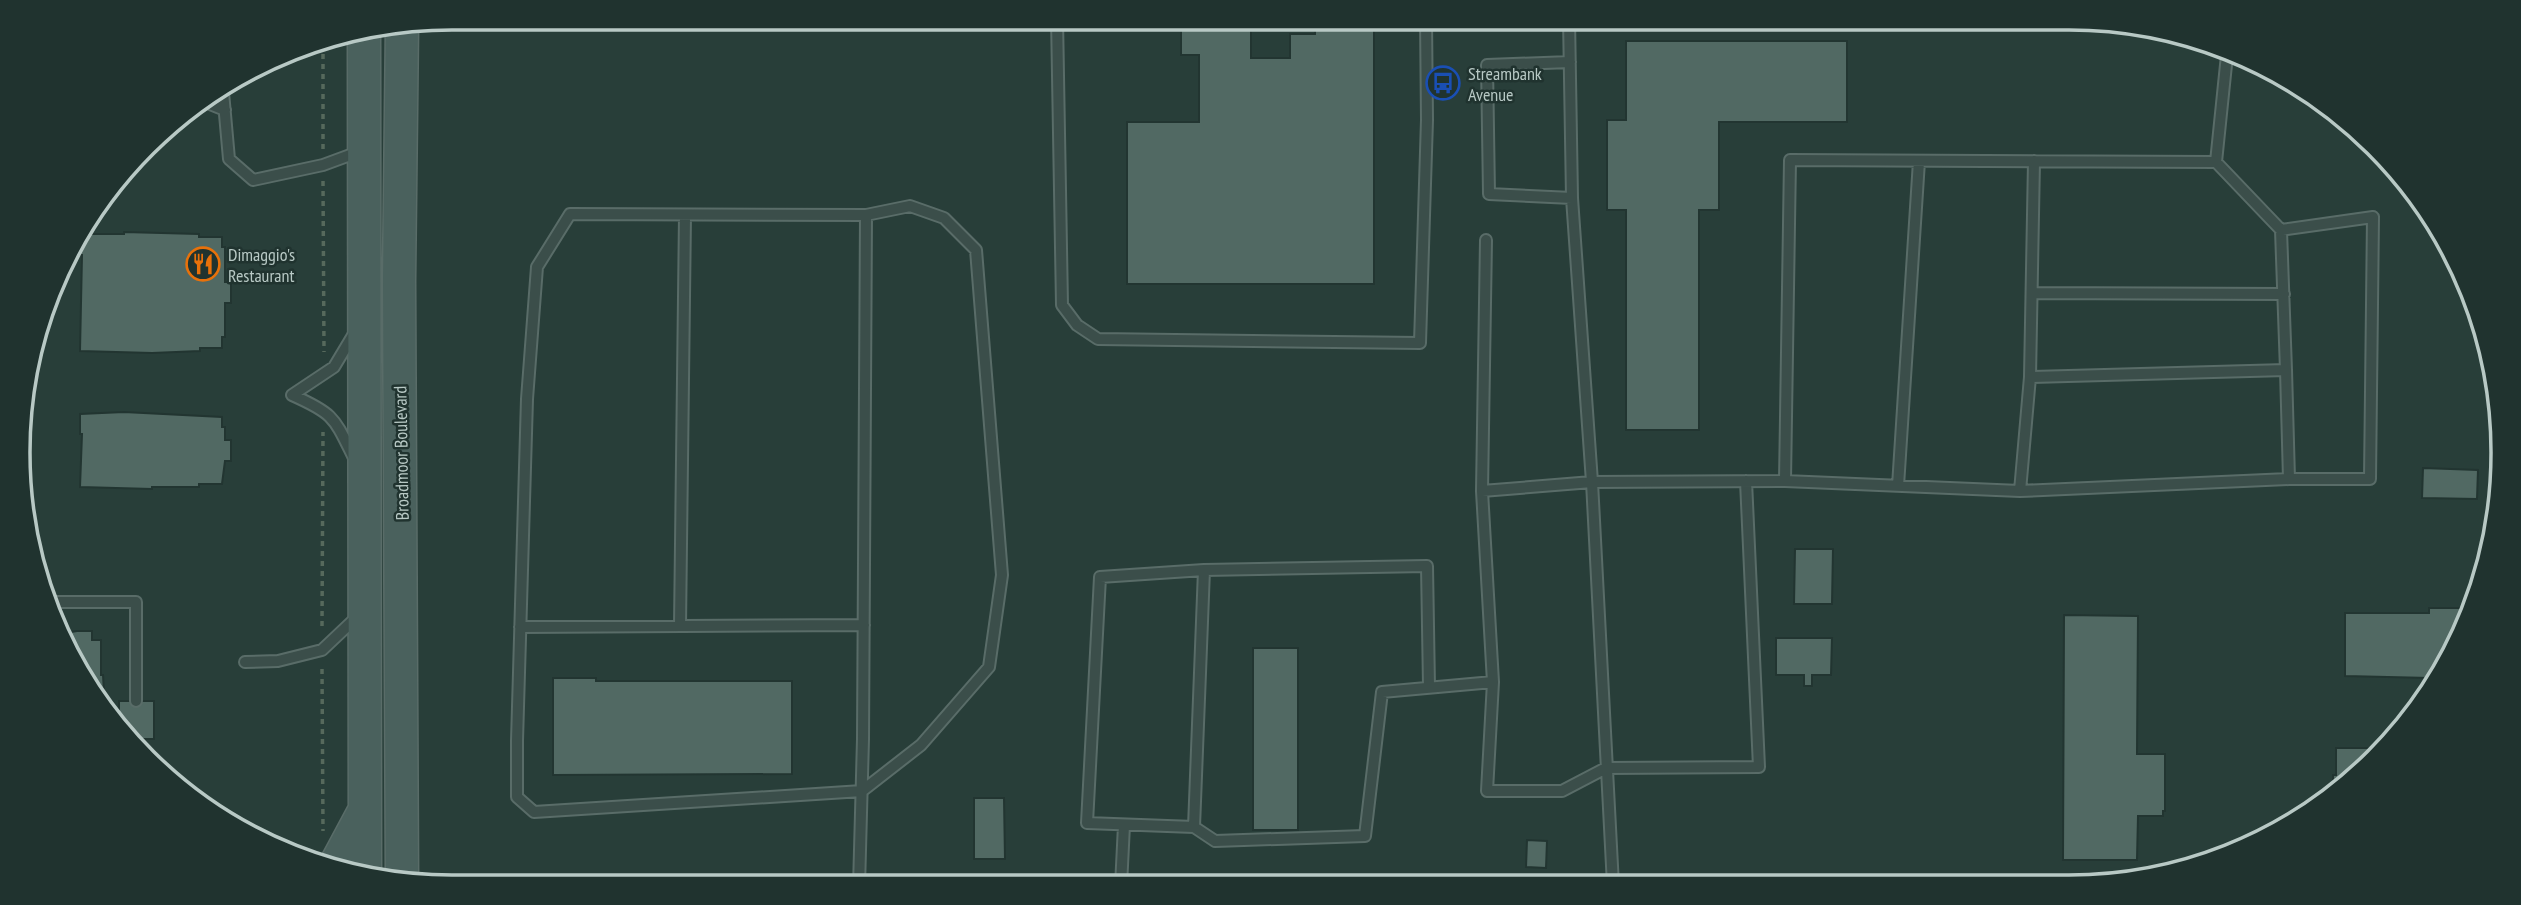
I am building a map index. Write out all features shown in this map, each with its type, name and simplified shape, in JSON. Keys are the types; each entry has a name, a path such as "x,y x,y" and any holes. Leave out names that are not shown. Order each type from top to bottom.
{"main road":[{"name":"Broadmoor Boulevard","path":"402,33 399,281 402,872"},
{"name":"Broadmoor Boulevard","path":"364,39 365,866"},
{"path":"338,860 364,812"}],"lane":[{"path":"1057,30 1062,304 1077,325 1098,339 1420,343 1427,120 1426,30"},
{"path":"1569,30 1572,198 1592,482 1612,875"},
{"path":"2216,162 2226,61"},
{"path":"1570,62 1487,65 1489,194 1572,198"},
{"path":"224,97 229,159 253,180 323,165 363,151"},
{"path":"212,105 225,110"},
{"path":"1785,481 1790,160 2216,162 2281,230 2289,479"},
{"path":"1898,486 1919,160"},
{"path":"2020,491 2030,377 2034,161"},
{"path":"909,206 944,218 976,250 1002,575 989,667 922,745 862,791 534,813 517,797 527,399 537,267 570,214 866,215 909,206"},
{"path":"680,626 685,215"},
{"path":"859,875 864,625 866,215"},
{"path":"1482,491 1592,482 1785,481 2020,491 2289,479 2370,479 2373,217 2281,230"},
{"path":"1486,240 1482,491 1493,682 1487,791 1562,791 1606,768 1759,767 1746,481"},
{"path":"2032,293 2284,295"},
{"path":"364,318 334,367 292,395 323,409 335,420 364,477"},
{"path":"2030,377 2286,370"},
{"path":"1429,687 1427,566 1204,570 1100,577 1087,823 1194,827 1214,841 1365,836 1382,692 1493,682"},
{"path":"1194,827 1204,570"},
{"path":"57,601 136,601 136,701"},
{"path":"245,662 278,662 322,650 363,612"},
{"path":"520,627 864,625"},
{"path":"1122,875 1124,825"}],"path":[{"path":"323,50 323,141"},
{"path":"323,186 324,360"},
{"path":"322,626 323,425"},
{"path":"322,670 323,833"}],"building":[{"path":"1181,30 1251,30 1251,58 1290,58 1290,34 1315,34 1315,30 1374,30 1374,284 1127,284 1127,122 1199,122 1199,55 1181,55"},
{"path":"1626,41 1847,41 1847,122 1719,122 1719,210 1699,210 1699,430 1626,430 1626,210 1607,210 1607,120 1626,120"},
{"path":"91,234 199,234 199,237 222,237 222,247 225,247 225,282 231,282 231,303 225,303 225,337 222,337 222,348 152,353 80,351 80,253"},
{"path":"124,412 222,417 225,440 231,440 231,461 225,461 222,484 152,489 80,487 80,414"},
{"path":"2423,468 2478,470 2477,499 2422,498"},
{"path":"1795,549 1833,549 1832,604 1794,604"},
{"path":"2429,608 2461,608 2448,639 2426,678 2345,676 2345,613 2429,613"},
{"path":"2064,615 2138,616 2137,754 2165,754 2165,811 2163,816 2138,816 2137,860 2063,860"},
{"path":"92,631 92,640 101,640 104,691 86,664 70,632"},
{"path":"1776,638 1832,638 1831,675 1812,675 1812,686 1804,686 1804,675 1776,675"},
{"path":"1253,648 1298,648 1298,830 1253,830"},
{"path":"553,678 596,678 596,681 792,681 792,774 553,775"},
{"path":"119,701 154,701 154,739 143,739 119,712"},
{"path":"2336,748 2370,748 2333,782 2333,775 2336,775"},
{"path":"974,798 1004,798 1005,859 974,859"},
{"path":"1527,840 1547,841 1546,868 1526,867"}],"place":[{"name":"Streambank Avenue","path":"1443,83"},
{"name":"Dimaggio's Restaurant","path":"203,264"}]}
